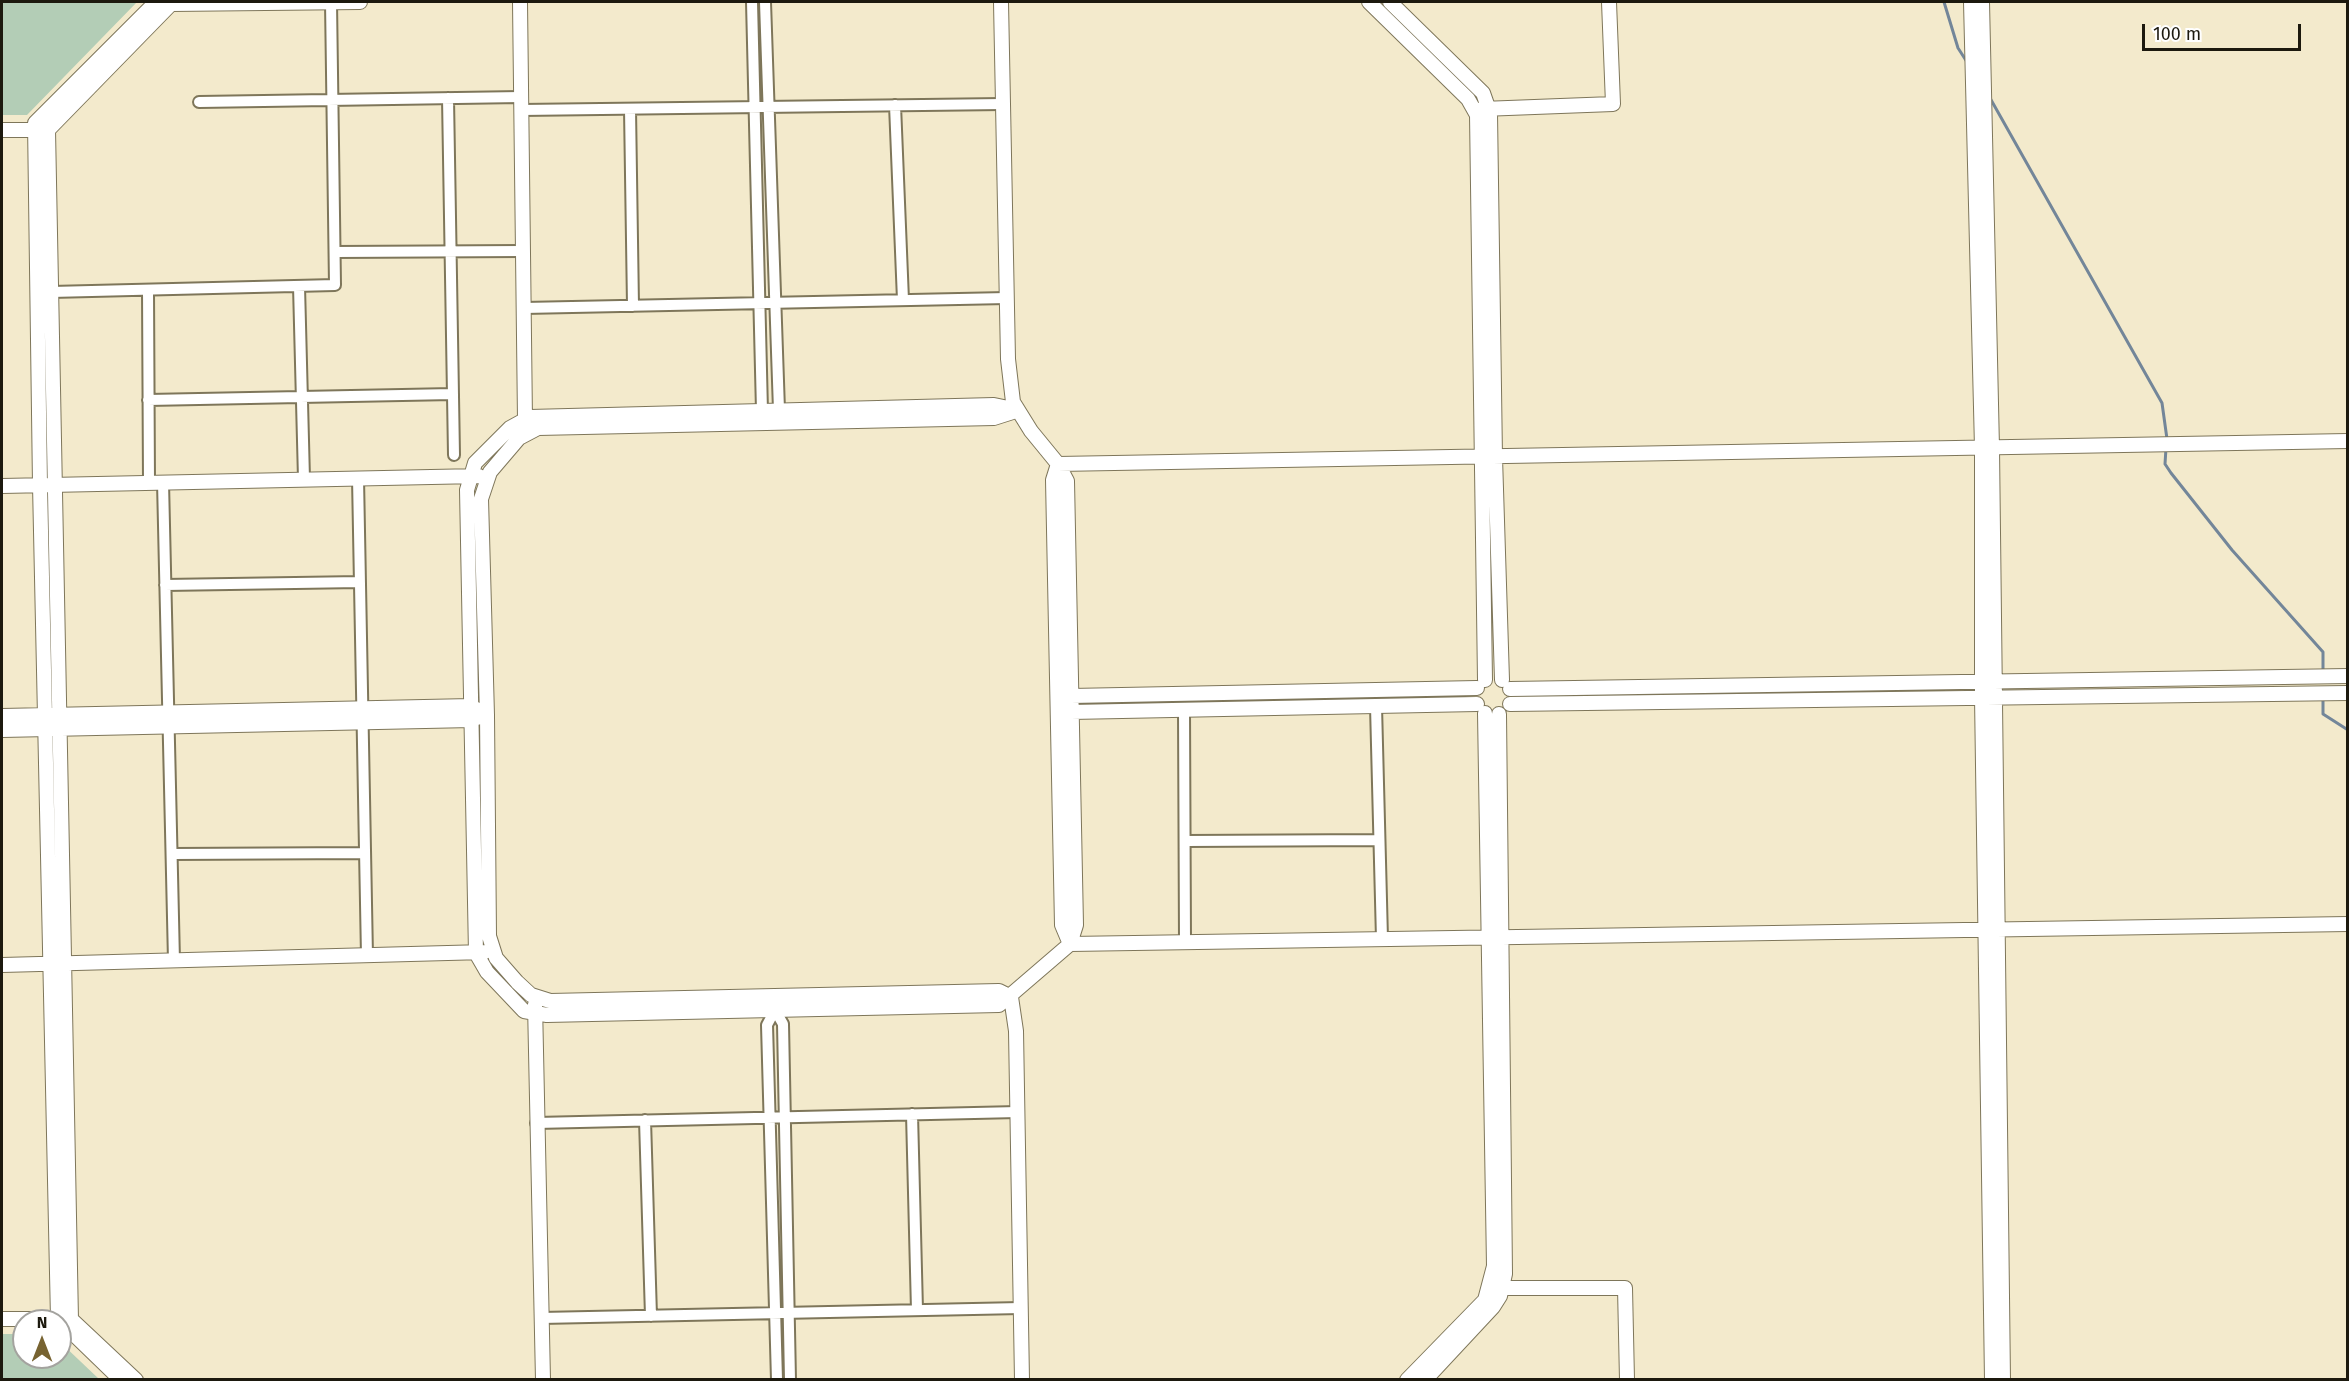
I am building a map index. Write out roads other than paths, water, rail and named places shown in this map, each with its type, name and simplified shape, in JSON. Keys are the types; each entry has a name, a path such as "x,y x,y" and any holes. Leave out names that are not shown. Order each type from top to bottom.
{"street":[{"path":"57,964 60,722 51,292 42,130 35,123 156,2"},
{"path":"51,292 335,285 331,2"},
{"path":"2,130 42,130 171,4 360,2"},
{"path":"520,2 527,426"},
{"path":"752,2 762,411"},
{"path":"765,2 778,410"},
{"path":"1001,2 1008,359 1013,402 1067,480 1076,925 1070,944 999,1005 547,1015 524,1011 487,972 476,953 466,490 475,463 510,428 527,426 538,428 994,418 1018,410"},
{"path":"1369,2 1468,99 1477,115 1489,457 1506,684 1512,698 1505,709 1495,938"},
{"path":"1390,2 1483,93 1489,109 1489,457 1481,684 1475,696 1481,708 1495,938 1505,1274 1485,1300 1407,1380"},
{"path":"1474,109 1613,104 1609,2"},
{"path":"1971,2 1987,448"},
{"path":"1982,2 1988,697 2003,1380"},
{"path":"448,98 454,455"},
{"path":"199,102 448,98 630,109 1003,104"},
{"path":"895,105 903,300"},
{"path":"630,109 633,306"},
{"path":"42,130 40,485 45,722 57,964 65,1309"},
{"path":"335,252 523,251"},
{"path":"299,286 304,479"},
{"path":"148,290 148,400 165,585 174,961"},
{"path":"524,308 1007,298"},
{"path":"148,400 453,394"},
{"path":"1011,997 999,991 550,1001 536,997 517,982 496,958 489,936 487,715 481,499 489,476 519,438 530,417 994,405 1018,410"},
{"path":"1058,464 2348,441"},
{"path":"1058,464 1053,480 1062,925 1070,944"},
{"path":"2,486 489,476"},
{"path":"358,478 367,956"},
{"path":"165,585 360,582"},
{"path":"1058,707 1071,696 1481,684 1495,678 1506,684 2342,676"},
{"path":"1058,707 1071,712 1376,706 1505,709 1988,697 2341,693"},
{"path":"1376,706 1382,939"},
{"path":"1184,710 1185,942"},
{"path":"2,716 60,722 471,713 487,715"},
{"path":"2,730 45,722"},
{"path":"1185,841 1379,840"},
{"path":"172,854 365,854"},
{"path":"1070,944 2348,924"},
{"path":"1992,929 1992,1380"},
{"path":"2,965 494,952"},
{"path":"536,997 533,1012 543,1380"},
{"path":"1011,997 1016,1031 1022,1380"},
{"path":"775,1010 783,1024 790,1380"},
{"path":"775,1010 767,1025 777,1380"},
{"path":"536,1123 1018,1112"},
{"path":"912,1114 918,1310"},
{"path":"645,1120 651,1316"},
{"path":"1425,1380 1493,1307 1496,1288"},
{"path":"1496,1288 1625,1288 1627,1380"},
{"path":"541,1318 1021,1308"},
{"path":"72,1325 136,1380"},
{"path":"72,1327 121,1380"}],"waterway":[{"path":"1944,2 1958,48 1967,62"},
{"path":"1990,98 2162,403 2167,439"},
{"path":"2166,448 2165,464 2171,473 2232,550 2323,652 2323,672"},
{"path":"2323,697 2323,714 2348,730"}]}
